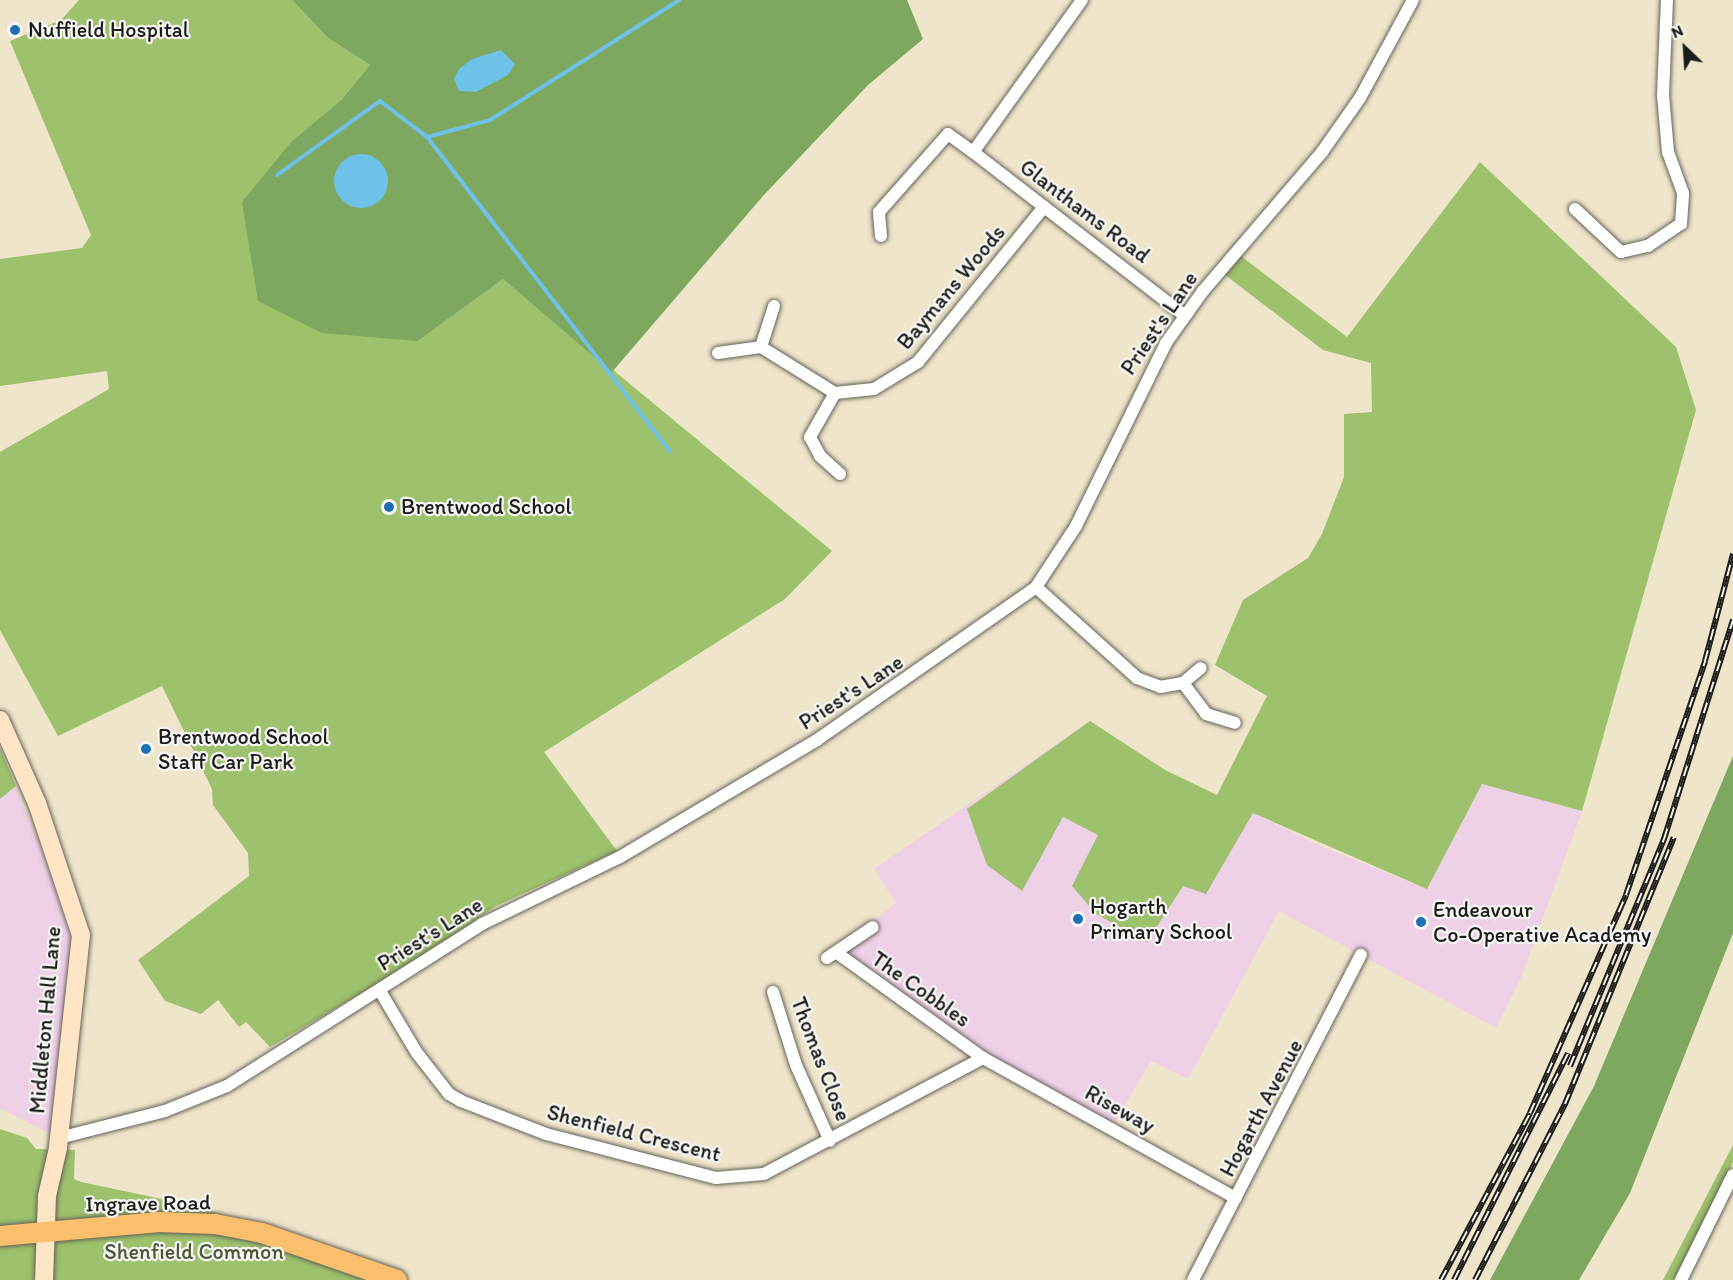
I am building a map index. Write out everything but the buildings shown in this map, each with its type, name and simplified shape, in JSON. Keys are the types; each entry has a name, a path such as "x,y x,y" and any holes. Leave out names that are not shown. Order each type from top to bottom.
{"main road":[{"name":"Ingrave Road","path":"0,1236 47,1230 159,1222 215,1224 262,1233 397,1280"}],"street":[{"path":"973,152 1082,0"},
{"name":"Priest's Lane","path":"59,1138 213,1092 380,991 483,924 620,857 817,740 1036,587 1062,552 1135,398 1185,316 1316,161 1360,98 1413,0"},
{"path":"1575,209 1621,252 1662,240 1681,224 1683,193 1668,152 1663,95 1667,0"},
{"name":"Glanthams Road","path":"881,236 879,212 948,134 1185,316"},
{"name":"Baymans Woods","path":"835,393 874,389 918,362 1044,207"},
{"path":"760,348 774,306"},
{"path":"718,353 760,348 835,393 810,437 820,456 840,474"},
{"path":"1036,587 1137,678 1160,687 1184,683 1201,668"},
{"path":"1184,683 1206,714 1235,723"},
{"name":"Middleton Hall Lane","path":"0,720 37,803 81,934 47,1230 44,1280"},
{"name":"The Cobbles","path":"873,927 832,955 982,1058"},
{"name":"Hogarth Avenue","path":"1193,1280 1361,955"},
{"name":"Shenfield Crescent","path":"380,991 449,1094 511,1123 716,1178 764,1174 830,1141 982,1058"},
{"name":"Thomas Close","path":"773,992 796,1065 830,1141"},
{"name":"Riseway","path":"982,1058 1236,1198"},
{"path":"1681,1280 1733,1175"}],"shaded area":[{"name":"Hogarth Primary School","path":"1090,721 1165,770 1316,844 1427,889 1482,784 1582,811 1522,975 1496,1028 1279,911 1188,1079 1151,1061 1111,1128 998,1065 837,953 896,903 874,869"},
{"path":"0,748 73,928 51,1134 0,1108"}],"green space":[{"name":"Brentwood School","path":"79,0 292,0 328,38 370,65 342,99 292,141 418,341 503,279 832,551 785,599 544,752 617,851 496,906 420,958 270,1047 246,1022 239,1027 218,1000 201,1014 165,1001 138,960 249,876 248,853 213,805 212,789 162,686 58,736 0,630 0,452 109,389 107,371 0,386 0,259 82,248 91,235 10,41 61,20"},
{"path":"292,0 907,0 923,39 868,85 763,196 612,372 503,279 418,341 322,333 258,301 242,202 292,141 342,99 370,65 328,38"},
{"path":"1480,162 1676,347 1696,410 1582,811 1482,784 1427,889 1253,813 1206,894 1183,886 1147,942 1096,914 1072,886 1098,835 1063,817 1022,891 987,865 967,809 1090,721 1165,770 1217,795 1267,696 1215,665 1243,600 1308,558 1322,534 1344,477 1344,414 1372,412 1371,363 1323,350 1220,271 1237,253 1347,337"},
{"path":"0,748 16,786 0,799"},
{"path":"1733,756 1733,933 1630,1193 1579,1280 1490,1280 1594,1086"},
{"name":"Shenfield Common","path":"0,1129 27,1138 36,1149 75,1150 74,1179 81,1182 200,1207 397,1280 0,1280"},
{"path":"1733,1145 1733,1162 1698,1235 1673,1280 1663,1280"}],"water":[{"path":"501,50 515,64 508,75 476,92 459,91 454,79 459,69 472,59"},
{"path":"356,154 366,154 376,158 384,166 388,181 384,196 376,204 366,208 356,208 346,204 338,196 334,186 334,176 338,166 346,158"}],"waterway":[{"path":"427,137 490,120 679,0"},
{"path":"277,175 380,101 427,137 670,451"}],"railway":[{"path":"1441,1280 1530,1113 1626,895 1705,661 1733,554"},
{"path":"1570,1066 1664,839 1733,620"},
{"path":"1475,1280 1565,1104 1674,837"},
{"path":"1454,1280 1568,1053"}],"place":[{"name":"Nuffield Hospital","path":"15,30"},
{"name":"Brentwood School","path":"389,507"},
{"name":"Brentwood School Staff Car Park","path":"146,749"},
{"name":"Hogarth Primary School","path":"1078,919"},
{"name":"Endeavour Co-Operative Academy","path":"1421,922"}]}
